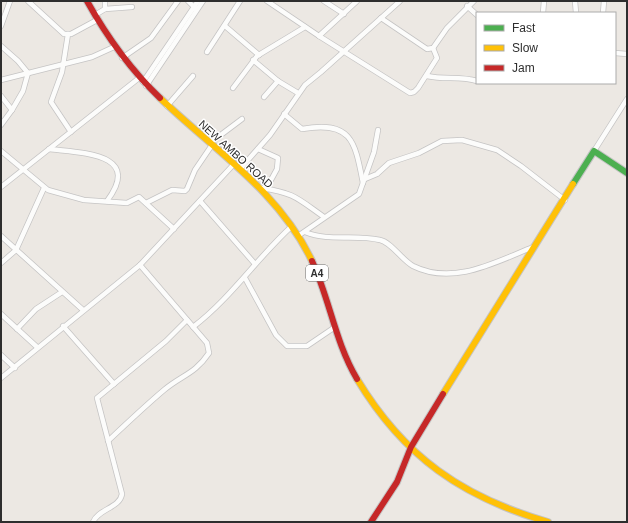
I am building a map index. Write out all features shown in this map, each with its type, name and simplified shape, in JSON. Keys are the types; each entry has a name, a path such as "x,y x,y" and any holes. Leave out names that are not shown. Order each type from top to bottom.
{"main road":[{"name":"NEW AMBO ROAD","path":"87,1 114,47 142,82 167,106 264,189 292,226 315,268 340,346 356,379 389,425 411,447 448,479 477,496 508,510 548,522"},
{"path":"371,522 397,482 411,447 479,334 565,200 594,151 627,173"}],"street":[{"path":"1,26 10,1"},
{"path":"28,1 64,34 68,34 96,18 105,9 132,7"},
{"path":"105,1 105,9"},
{"path":"122,58 151,38 178,1"},
{"path":"188,1 196,8"},
{"path":"196,8 198,1"},
{"path":"1,186 71,132 142,82 196,8 203,1"},
{"path":"207,52 240,1"},
{"path":"267,1 305,27 410,93 414,92 427,76 437,58 433,48"},
{"path":"324,1 344,14"},
{"path":"319,36 358,1"},
{"path":"240,170 258,149 298,93 400,1"},
{"path":"381,18 427,49 433,48 467,6 474,1"},
{"path":"543,12 544,1"},
{"path":"575,1 576,12"},
{"path":"603,12 604,1"},
{"path":"467,6 476,14"},
{"path":"225,26 259,55"},
{"path":"233,88 253,60 305,27"},
{"path":"68,34 64,62 51,102 71,132"},
{"path":"1,46 15,57 28,73"},
{"path":"1,80 64,62 92,57 114,47"},
{"path":"616,54 627,54"},
{"path":"253,60 278,82 298,93"},
{"path":"1,125 23,91 28,73"},
{"path":"167,106 193,76"},
{"path":"427,76 440,79 458,77 476,81"},
{"path":"264,97 278,82"},
{"path":"1,96 12,110"},
{"path":"594,151 627,99"},
{"path":"284,114 302,129 328,126 350,138 354,146 364,181"},
{"path":"146,203 172,190 185,191 195,170 211,144 242,119"},
{"path":"298,236 359,194 374,152 378,130"},
{"path":"364,181 377,174 389,163 419,153 442,141 462,140 496,150 521,166 565,200"},
{"path":"49,149 85,152 112,162 119,172 118,182 114,192 107,201"},
{"path":"258,149 278,158 277,169 264,189 282,191 297,196 324,217"},
{"path":"1,152 44,188 84,200 127,203 138,197 174,229"},
{"path":"1,378 15,368 37,347 140,265 234,164"},
{"path":"1,262 16,250 44,188"},
{"path":"200,201 255,264"},
{"path":"193,327 230,295 255,264 292,226"},
{"path":"305,232 321,238 358,237 384,241 403,260 414,266 434,273 465,272 492,264 534,247"},
{"path":"1,236 83,310"},
{"path":"108,442 161,392 176,381 194,371 208,355 209,346 140,265"},
{"path":"245,278 276,336 287,346 307,346 334,327"},
{"path":"17,329 36,309 62,292"},
{"path":"1,314 37,347"},
{"path":"93,522 95,517 119,501 121,498 97,398 166,341 187,320"},
{"path":"63,326 114,384"},
{"path":"1,355 15,368"}],"traffic: fast":[{"path":"573,184 594,151 627,173"}],"traffic: slow":[{"path":"160,98 264,192 282,213 298,236 312,261"},
{"path":"443,394 573,184"},
{"path":"357,379 375,407 395,431 415,452 438,470 462,486 488,500 517,512 548,522"}],"traffic: jam":[{"path":"87,1 120,52 139,76 160,98"},
{"path":"312,261 324,291 343,350 357,379"},
{"path":"371,522 397,482 411,447 443,394"}]}
